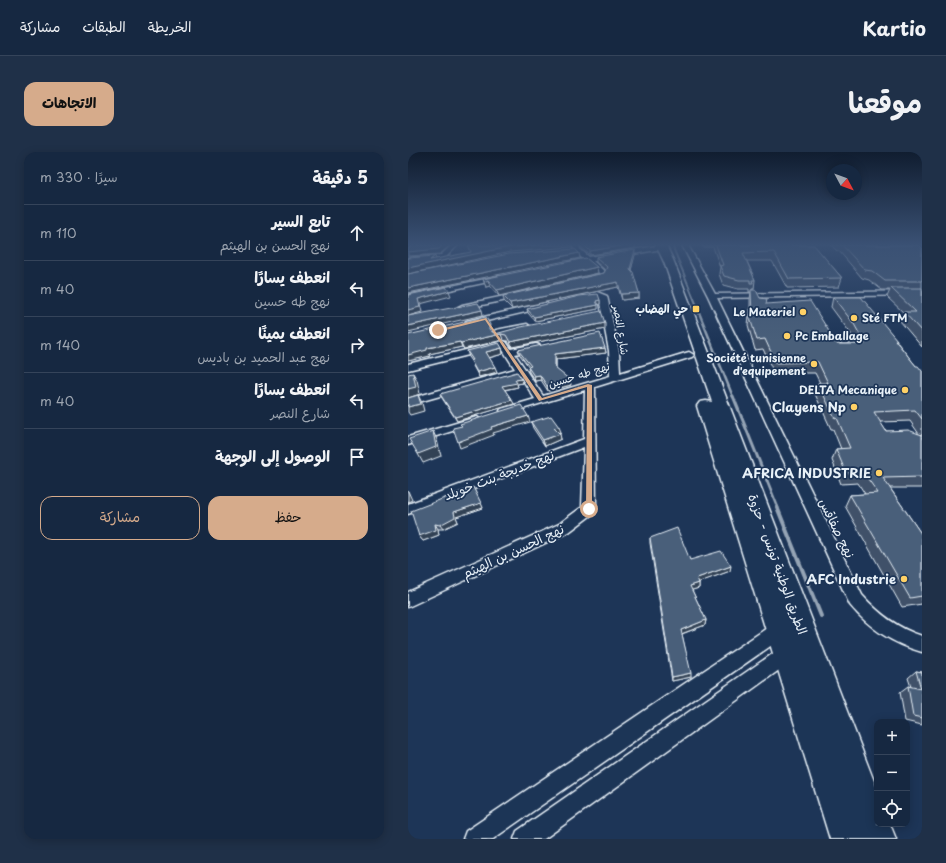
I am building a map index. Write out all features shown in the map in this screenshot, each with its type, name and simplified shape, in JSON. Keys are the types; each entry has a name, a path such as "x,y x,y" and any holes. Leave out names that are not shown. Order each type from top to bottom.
{"main road":[{"name":"الطريق الوطنية تونس - حزوة","path":"666,277 689,355 738,500 848,839"},
{"name":"الطريق الوطنية تونس - حزوة","path":"675,277 878,839"}],"street":[{"path":"408,297 504,277"},
{"path":"580,282 599,277"},
{"name":"نهج صفاقس","path":"702,277 856,600 867,613 882,626 911,641 922,644"},
{"path":"712,296 922,293"},
{"path":"455,309 528,294"},
{"name":"شارع النصر","path":"572,299 600,294 604,296 603,312 606,332 614,351 615,377"},
{"path":"459,326 550,304"},
{"path":"486,319 510,352 541,400"},
{"path":"496,332 533,326"},
{"path":"408,367 503,344"},
{"path":"510,352 548,344"},
{"name":"نهج طه حسين","path":"498,413 689,355"},
{"path":"408,402 522,370"},
{"name":"نهج الحسن بن الهيثم","path":"408,600 564,528 589,509 590,385"},
{"path":"408,441 484,418"},
{"name":"نهج خديجة بنت خويلد","path":"408,509 590,441"},
{"path":"474,839 779,630"},
{"path":"525,839 787,654"}],"building":[{"path":"408,277 461,277 408,288"},
{"path":"493,277 553,277 497,290 488,280 484,282 483,279"},
{"path":"586,277 634,277 639,293 621,294 618,282 510,303 503,296"},
{"path":"728,277 754,277 755,280 752,280 753,283 750,283 750,280 739,280"},
{"path":"788,277 842,278 789,279"},
{"path":"880,277 922,277 922,281 885,281"},
{"path":"446,287 449,291 418,299 420,307 408,310 408,295"},
{"path":"891,288 922,288 922,332 904,312 916,312"},
{"path":"751,290 756,290 760,298 767,299 766,304 810,301 837,344 865,344 854,324 833,297 861,297 897,340 895,340 916,366 918,366 922,371 922,419 915,410 874,412 886,431 908,430 922,435 922,477 883,478 922,535 922,596 910,598 850,495 878,493 863,472 846,473 836,449 850,448 837,418 835,419 818,383 828,383 818,362 776,363 765,339 757,340 749,315 752,315"},
{"path":"598,294 600,300 596,301 598,305 534,317 527,309 579,296"},
{"path":"478,303 482,310 408,326 408,316"},
{"path":"601,311 605,323 510,342 506,335 501,334 461,343 427,348 427,350 408,355 408,335 486,317 490,325 489,329 495,334 521,327"},
{"path":"600,333 605,348 555,354 555,368 570,380 547,386 540,375 534,376 528,367 531,366 518,350"},
{"path":"499,343 502,348 486,352 495,367 477,372 471,361 473,360 467,351"},
{"path":"517,372 522,379 515,380 517,383 502,386 512,400 455,417 440,394"},
{"path":"413,373 416,387 408,389 408,374"},
{"path":"418,395 421,404 408,407 408,398"},
{"path":"521,405 528,416 491,427 492,429 458,442 453,428 462,426 460,424"},
{"path":"551,416 559,427 554,428 560,434 543,440 531,422"},
{"path":"433,431 436,447 418,454 409,439"},
{"path":"473,487 481,503 454,512 455,517 440,525 435,524 436,530 419,536 411,511"},
{"path":"677,528 690,560 721,551 731,566 697,578 699,583 690,586 706,620 681,630 691,673 672,677 650,538"},
{"path":"916,671 922,672 922,718 913,716 908,686 921,689"}],"waterway":[{"path":"685,277 699,311"},
{"path":"698,310 733,397"},
{"path":"733,396 778,508"},
{"path":"777,507 821,616"}],"place":[{"name":"حي الهضاب","path":"696,309"},
{"name":"Le Materiel","path":"803,312"},
{"name":"Sté FTM","path":"854,318"},
{"name":"Pc Emballage","path":"787,336"},
{"name":"Société tunisienne d'equipement","path":"814,364"},
{"name":"DELTA Mecanique","path":"905,390"},
{"name":"Clayens Np","path":"854,407"},
{"name":"AFRICA INDUSTRIE","path":"879,473"},
{"name":"AFC Industrie","path":"904,579"}],"route":[{"path":"438,330 486,319 533,386 541,400 590,385 589,509"}]}
